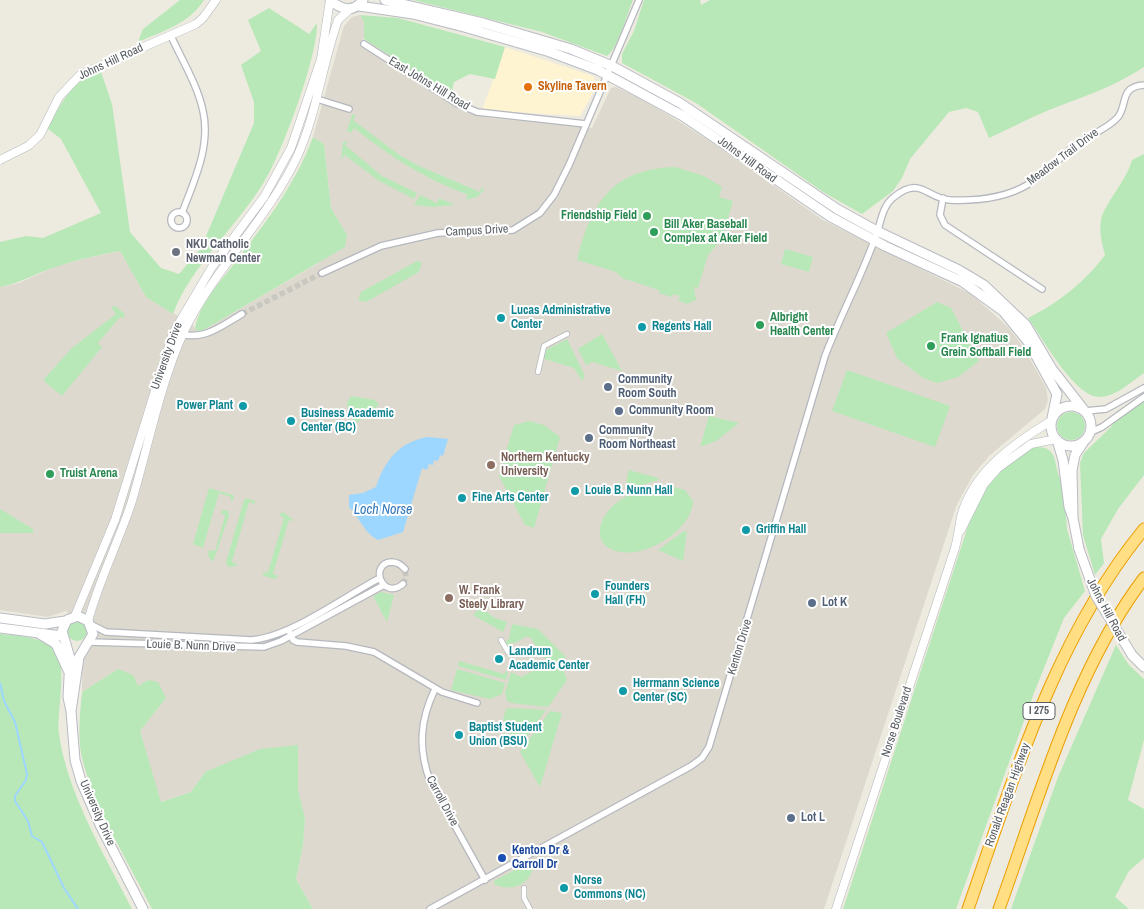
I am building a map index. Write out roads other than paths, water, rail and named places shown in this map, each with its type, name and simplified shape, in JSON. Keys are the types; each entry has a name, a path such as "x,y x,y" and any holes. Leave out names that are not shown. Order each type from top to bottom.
{"highway":[{"name":"Ronald Reagan Highway","path":"968,909 1048,689 1071,640 1101,589 1144,529"},
{"name":"I 275","path":"999,909 1080,691 1106,638 1144,578"}],"main road":[{"path":"330,0 339,6 350,9 361,3"},
{"name":"Johns Hill Road","path":"385,0 522,33 571,49 612,66 698,113 802,188 876,236 963,282 1003,311 1029,343 1053,383 1057,398 1052,420"},
{"name":"Johns Hill Road","path":"361,3 413,14 510,40 574,60 608,75 683,116 830,217 959,270 997,295 1026,326 1052,369 1084,411"},
{"path":"1066,406 1078,407 1084,411 1090,421 1090,433 1084,441 1073,445 1057,440 1051,430 1055,413 1066,406"},
{"name":"Johns Hill Road","path":"1057,440 1063,460 1068,507 1073,518"},
{"name":"Johns Hill Road","path":"1084,441 1073,462 1073,518 1079,549 1096,596 1132,655 1144,667"},
{"path":"0,618 45,624 65,622 75,616 90,623"},
{"name":"University Drive","path":"65,622 62,628 70,658 68,697 72,711 75,760 101,827 143,909"},
{"name":"University Drive","path":"72,711 75,698 76,670 93,634 90,623"},
{"path":"0,628 37,632 64,639 74,647 87,644"},
{"path":"37,632 56,644 70,672"}],"street":[{"name":"Johns Hill Road","path":"0,160 28,146 40,135 59,97 80,75 171,36 203,18 216,0"},
{"name":"University Drive","path":"75,616 115,520 173,334 201,283 264,197 282,167 321,59 330,0"},
{"name":"Campus Drive","path":"322,273 381,246 438,233 512,230 522,226 540,213 554,195 612,66 639,0"},
{"name":"University Drive","path":"90,623 103,577 124,525 182,336 208,289 276,196 289,173 304,139 338,20 350,9"},
{"path":"171,36 200,100 205,128 204,146 199,166 182,213"},
{"name":"East Johns Hill Road","path":"364,44 456,103 473,111 489,115 586,124"},
{"name":"Meadow Trail Drive","path":"876,236 886,206 901,192 913,188 923,188 943,198 989,197 1003,195 1027,185 1078,143 1117,118 1127,92 1134,87 1144,85"},
{"path":"317,98 349,109"},
{"path":"943,198 940,215 945,225 1042,289"},
{"name":"Kenton Drive","path":"430,909 691,766 702,758 710,747 825,356 840,319 859,282 876,236"},
{"path":"173,334 195,338 242,314"},
{"path":"538,372 544,346 567,334"},
{"path":"1084,411 1106,409 1144,388"},
{"path":"1090,433 1144,397"},
{"name":"Norse Boulevard","path":"836,909 959,534 965,505 978,480 1006,452 1052,420"},
{"name":"Norse Boulevard","path":"959,534 984,484 998,468 1031,444 1057,440"},
{"name":"Louie B. Nunn Drive","path":"87,644 102,641 264,647 380,578 380,570 389,562 399,563 405,569"},
{"path":"380,578 384,585 395,588 403,584"},
{"name":"Louie B. Nunn Drive","path":"90,623 106,632 251,640 266,639 289,632 384,585"},
{"path":"289,632 297,642 346,646 374,652 435,689 477,703"},
{"path":"501,640 508,652"},
{"name":"Carroll Drive","path":"435,689 423,722 421,746 424,765 430,781 485,880"},
{"path":"524,888 524,898 530,909"}],"water":[{"name":"Loch Norse","path":"428,437 448,439 443,456 440,455 438,461 434,460 433,465 429,464 427,470 422,468 403,532 378,540 369,533 349,507 349,495 363,493 376,487 384,468 394,454 409,443"}],"waterway":[{"path":"0,683 4,701 15,722 27,774 26,780 15,796 15,801 28,821 32,836 42,842 64,888 78,909"}],"tunnel":[{"path":"242,314 322,273"},
{"path":"403,584 406,578 405,569"}],"place":[{"name":"Skyline Tavern","path":"528,87"},
{"name":"Friendship Field","path":"647,216"},
{"name":"Bill Aker Baseball Complex at Aker Field","path":"654,232"},
{"name":"NKU Catholic Newman Center","path":"176,252"},
{"name":"Lucas Administrative Center","path":"501,318"},
{"name":"Albright Health Center","path":"760,325"},
{"name":"Regents Hall","path":"642,327"},
{"name":"Frank Ignatius Grein Softball Field","path":"931,346"},
{"name":"Community Room South","path":"608,387"},
{"name":"Power Plant","path":"243,406"},
{"name":"Community Room","path":"619,411"},
{"name":"Business Academic Center (BC)","path":"291,421"},
{"name":"Community Room Northeast","path":"589,438"},
{"name":"Northern Kentucky University","path":"491,465"},
{"name":"Truist Arena","path":"50,474"},
{"name":"Louie B. Nunn Hall","path":"575,491"},
{"name":"Fine Arts Center","path":"462,498"},
{"name":"Griffin Hall","path":"746,530"},
{"name":"Founders Hall (FH)","path":"595,594"},
{"name":"W. Frank Steely Library","path":"449,598"},
{"name":"Lot K","path":"812,603"},
{"name":"Landrum Academic Center","path":"499,659"},
{"name":"Herrmann Science Center (SC)","path":"623,691"},
{"name":"Baptist Student Union (BSU)","path":"459,735"},
{"name":"Lot L","path":"791,818"},
{"name":"Kenton Dr & Carroll Dr","path":"502,858"},
{"name":"Norse Commons (NC)","path":"564,888"}]}
